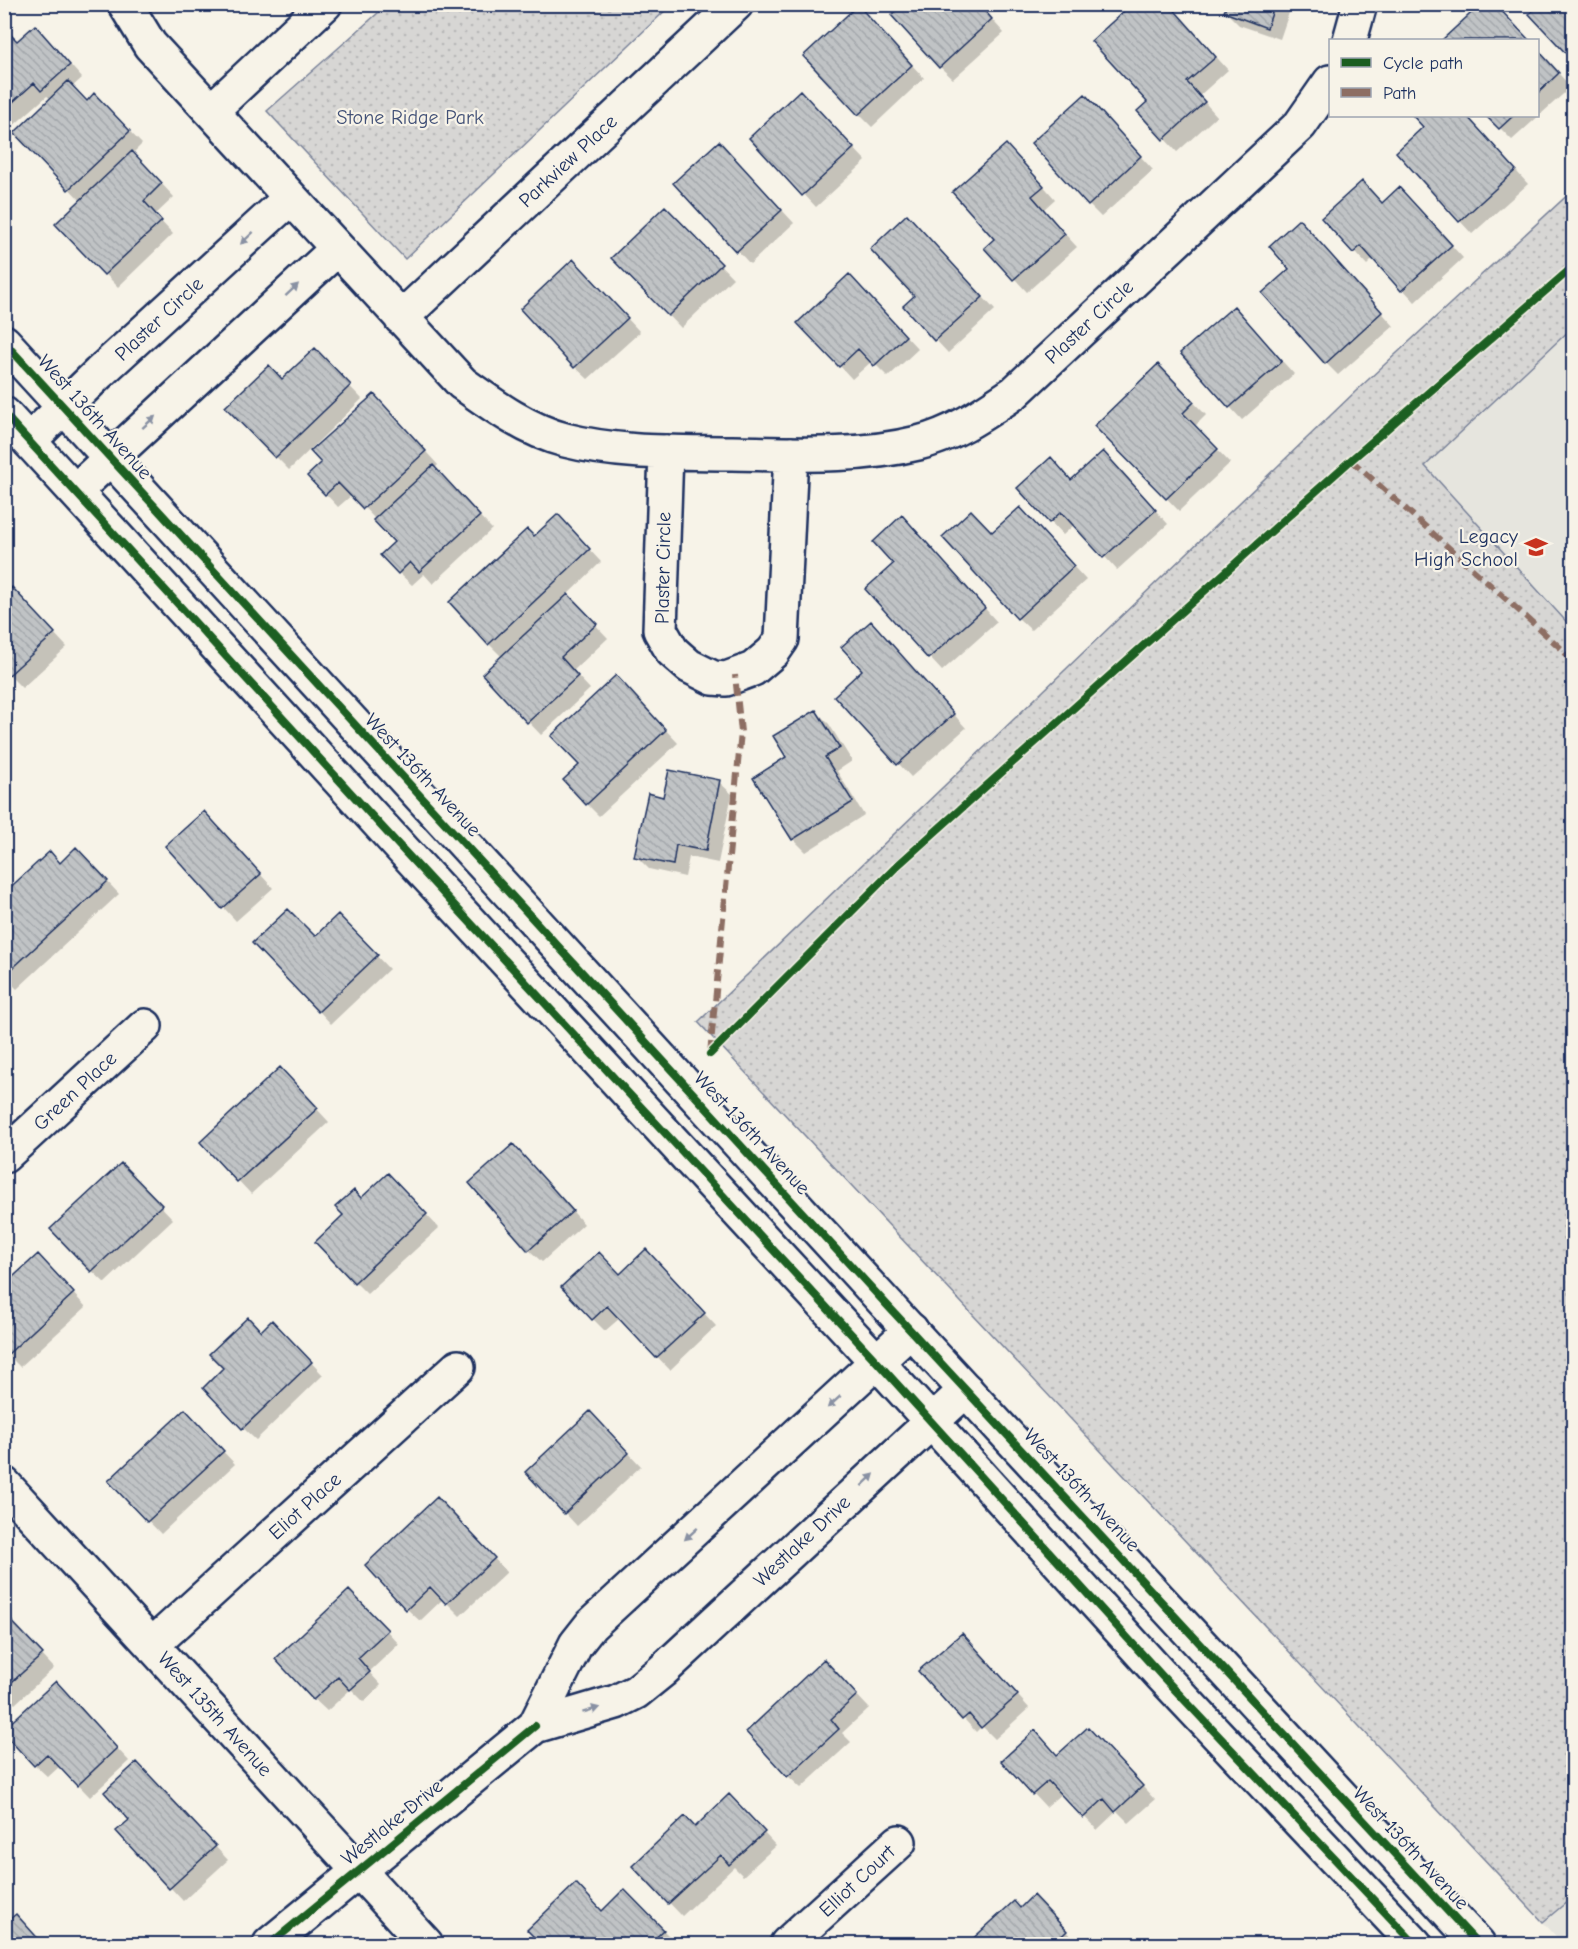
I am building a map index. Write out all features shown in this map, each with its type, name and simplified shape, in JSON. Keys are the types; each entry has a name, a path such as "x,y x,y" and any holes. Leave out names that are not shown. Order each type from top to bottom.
{"street":[{"name":"Plaster Circle","path":"125,4 150,45 462,383 510,417 563,439 615,450 790,454 868,453 920,443 969,422 1014,393 1300,125 1329,83"},
{"path":"211,111 325,4"},
{"name":"Parkview Place","path":"401,318 736,4"},
{"path":"1350,39 1360,4"},
{"name":"Plaster Circle","path":"29,441 290,198"},
{"path":"75,490 337,249"},
{"name":"West 136th Avenue","path":"4,342 1478,1944"},
{"path":"4,414 877,1362 1162,1676 1415,1944"},
{"name":"Plaster Circle","path":"666,452 660,630 672,651 689,666 713,678 726,679 753,669 773,652 782,639 790,454"},
{"name":"Green Place","path":"4,1156 145,1026"},
{"name":"Westlake Drive","path":"535,1726 576,1644 591,1625 911,1330"},
{"name":"Eliot Place","path":"152,1645 458,1367"},
{"name":"Westlake Drive","path":"270,1944 535,1726 616,1702 636,1692 662,1671 966,1390"},
{"name":"West 135th Avenue","path":"4,1484 426,1944"},
{"name":"Elliot Court","path":"787,1944 899,1842"}],"shaded area":[{"name":"Legacy High School","path":"1573,327 1573,629 1425,466"},
{"path":"1573,1896 1573,1944 1563,1944 1543,1922"}],"green space":[{"name":"Stone Ridge Park","path":"387,5 671,5 405,259 267,111"},
{"path":"1573,190 1573,327 1425,466 1573,629 1574,1896 1543,1922 698,1022 1356,391"}],"building":[{"path":"903,4 979,4 992,19 939,68 891,15"},
{"path":"1132,4 1169,4 1216,57 1187,82 1205,102 1163,140 1137,111 1147,102 1091,41"},
{"path":"1227,4 1275,4 1267,28 1224,12"},
{"path":"1481,4 1495,4 1528,39 1443,39"},
{"path":"1540,4 1574,4 1574,62 1529,14"},
{"path":"858,5 912,65 858,115 803,56"},
{"path":"35,25 70,65 41,91 34,83 4,110 4,37 9,33 17,41"},
{"path":"1539,51 1559,73 1539,92"},
{"path":"68,81 87,101 94,93 130,131 68,190 14,133"},
{"path":"800,90 854,148 802,196 749,138"},
{"path":"1085,94 1141,156 1088,206 1031,143"},
{"path":"1414,117 1468,117 1516,170 1459,222 1396,152 1423,127"},
{"path":"1487,117 1512,117 1499,129"},
{"path":"719,141 782,210 736,252 673,183"},
{"path":"1006,144 1044,186 1032,196 1065,234 1013,280 984,248 994,239 952,192"},
{"path":"132,151 162,183 144,201 162,221 104,275 55,224"},
{"path":"1362,181 1382,203 1399,187 1452,245 1401,291 1361,246 1353,253 1321,218"},
{"path":"665,206 722,264 668,316 611,258"},
{"path":"907,214 983,297 934,341 903,306 914,296 870,249"},
{"path":"1299,219 1382,312 1325,364 1262,293 1289,269 1269,246"},
{"path":"573,259 628,318 574,368 520,309"},
{"path":"849,274 906,336 874,366 858,349 839,367 797,323"},
{"path":"1234,306 1282,361 1229,408 1180,353"},
{"path":"315,348 351,385 275,458 225,407 269,365 282,379"},
{"path":"1158,364 1194,402 1183,413 1218,449 1166,499 1094,426"},
{"path":"374,394 426,451 363,509 338,483 325,495 307,476 321,463 310,451"},
{"path":"1103,451 1156,510 1103,558 1061,512 1049,523 1017,488 1051,457 1071,480"},
{"path":"433,465 480,516 419,572 410,562 398,574 380,555 394,542 373,520"},
{"path":"1020,507 1074,566 1017,619 942,537 971,510 992,532"},
{"path":"558,514 590,549 488,645 449,602 527,529 534,536"},
{"path":"902,515 985,608 928,659 865,589 893,564 873,542"},
{"path":"12,587 55,633 8,676 4,672 4,594"},
{"path":"568,594 597,624 561,657 578,676 527,723 482,674"},
{"path":"871,621 954,714 897,765 834,696 862,670 841,647"},
{"path":"616,675 666,730 586,805 563,780 579,765 551,736"},
{"path":"816,710 840,748 825,757 853,802 792,840 753,778 786,757 773,736"},
{"path":"669,770 720,780 706,851 676,845 673,865 634,857 648,793 663,797"},
{"path":"204,811 261,874 222,909 165,846"},
{"path":"76,847 108,881 4,976 4,893 50,851 60,863"},
{"path":"288,909 315,936 338,914 378,955 318,1012 252,943"},
{"path":"280,1067 318,1108 237,1182 200,1142"},
{"path":"513,1144 573,1211 528,1251 469,1183"},
{"path":"121,1163 162,1205 91,1272 50,1229"},
{"path":"388,1173 427,1214 354,1283 315,1242 343,1215 335,1207 354,1190 361,1198"},
{"path":"646,1249 705,1313 656,1358 607,1306 592,1320 561,1287 599,1252 620,1274"},
{"path":"38,1254 74,1293 7,1355 4,1353 4,1285"},
{"path":"248,1317 261,1331 272,1320 312,1362 242,1429 203,1388 223,1368 209,1354"},
{"path":"185,1409 224,1451 147,1522 108,1481"},
{"path":"590,1411 629,1453 564,1514 525,1472"},
{"path":"437,1497 495,1558 446,1604 430,1587 406,1610 365,1565"},
{"path":"349,1590 388,1630 358,1658 370,1672 350,1690 338,1677 313,1700 275,1659"},
{"path":"4,1613 43,1654 4,1689"},
{"path":"962,1633 1018,1695 981,1728 969,1714 962,1720 918,1671"},
{"path":"824,1659 857,1695 831,1719 839,1729 787,1777 746,1732"},
{"path":"56,1681 117,1748 77,1786 47,1754 34,1766 4,1734 4,1729"},
{"path":"1088,1727 1143,1786 1115,1812 1104,1799 1083,1818 1048,1781 1032,1795 1001,1761 1035,1730 1057,1755"},
{"path":"137,1762 216,1846 169,1889 116,1831 129,1820 104,1792"},
{"path":"729,1794 765,1832 729,1865 721,1855 668,1904 632,1866 685,1816 695,1827"},
{"path":"576,1883 602,1911 624,1889 664,1930 649,1944 541,1944 527,1930"},
{"path":"1033,1895 1067,1931 1053,1944 967,1944 1014,1901 1020,1908"},
{"path":"16,1914 43,1944 4,1944 4,1924"}],"marked path":[{"path":"1351,460 1564,651 1574,665"},
{"path":"710,1054 741,732 735,675"}],"cycle path":[{"path":"710,1054 898,865 1351,460 1574,266"},
{"path":"4,342 887,1305 1478,1944"},
{"path":"4,414 877,1362 1162,1676 1415,1944"},
{"path":"270,1944 535,1726"}],"place":[{"name":"Legacy High School","path":"1536,547"}]}
